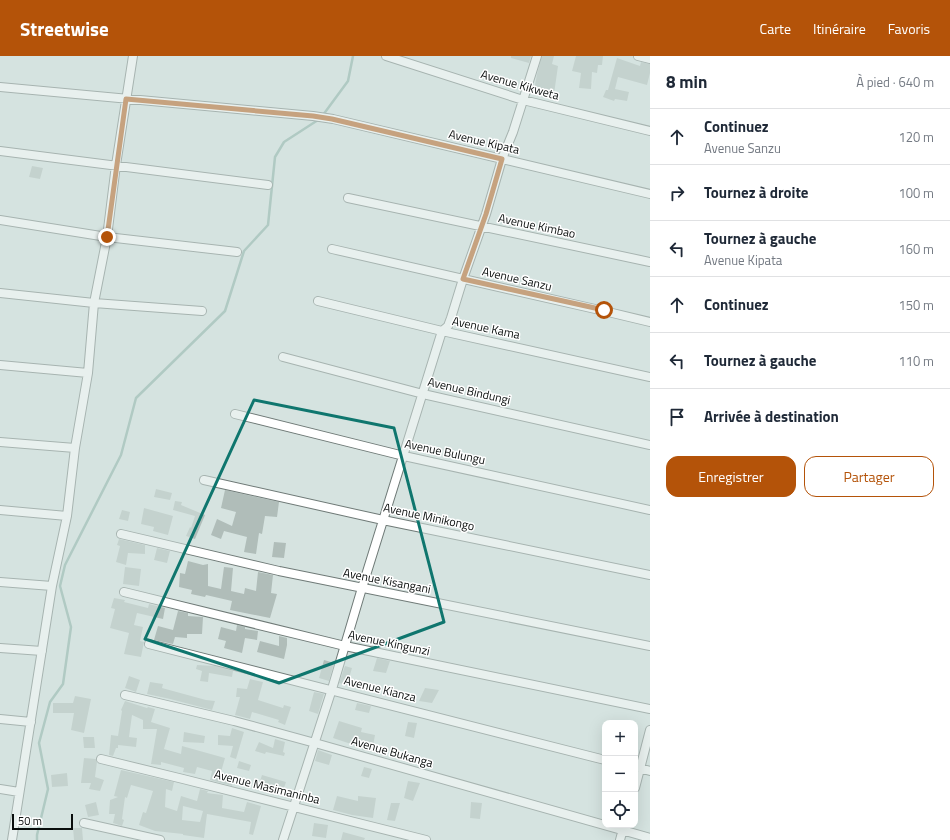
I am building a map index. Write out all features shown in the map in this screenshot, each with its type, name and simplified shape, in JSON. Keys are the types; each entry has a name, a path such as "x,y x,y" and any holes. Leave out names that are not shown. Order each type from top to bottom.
{"street":[{"path":"12,840 52,586 66,516 75,448 88,373 94,303 107,237 116,165 133,56"},
{"name":"Avenue Kikweta","path":"386,56 523,100 650,131"},
{"path":"283,840 332,689 383,520 424,394 442,331 448,326 451,318 537,56"},
{"path":"638,56 650,59"},
{"name":"Avenue Kipata","path":"0,87 332,119 650,194"},
{"path":"0,151 268,185"},
{"name":"Avenue Kimbao","path":"348,198 650,262"},
{"path":"0,220 107,237 238,252"},
{"name":"Avenue Sanzu","path":"332,249 604,310 650,322"},
{"path":"0,293 94,303 202,311"},
{"name":"Avenue Kama","path":"318,301 442,331 650,377"},
{"name":"Avenue Bindungi","path":"283,356 424,394 650,445"},
{"path":"0,365 88,373"},
{"name":"Avenue Bulungu","path":"235,414 404,456 650,510"},
{"path":"0,442 75,448"},
{"name":"Avenue Minikongo","path":"204,480 383,520 650,575"},
{"path":"0,510 66,516"},
{"name":"Avenue Kisangani","path":"121,534 280,571 650,646"},
{"path":"0,582 52,586"},
{"name":"Avenue Kingunzi","path":"124,592 345,646 650,709"},
{"name":"Avenue Kianza","path":"149,644 332,689 602,759"},
{"path":"0,648 42,651"},
{"name":"Avenue Bukanga","path":"126,695 234,721 602,822"},
{"path":"0,719 31,722"},
{"path":"650,730 638,768 650,771"},
{"name":"Avenue Masimaninba","path":"101,760 295,806 426,840"},
{"path":"0,790 19,792"},
{"path":"84,823 160,840"},
{"path":"620,840 623,828"},
{"name":"Avenue Bukanga","path":"623,828 650,838"}],"highlighted area":[{"path":"254,400 394,428 444,622 279,683 145,639"}],"building":[{"path":"511,56 531,56 529,63 511,58"},
{"path":"542,56 554,56 552,64 558,66 554,94 534,90"},
{"path":"576,56 603,56 602,65 598,65 597,73 592,72 591,89 579,88 581,73 572,71"},
{"path":"617,58 640,66 641,62 650,64 650,73 647,85 618,77 615,89 629,92 627,101 615,99 614,101 603,97 606,90 608,90"},
{"path":"32,166 43,168 40,179 29,177"},
{"path":"156,489 172,493 170,500 154,497"},
{"path":"225,490 279,502 277,517 265,516 262,534 259,533 256,554 244,552 247,537 224,531 221,539 211,535 217,519 232,526 236,512 221,508"},
{"path":"175,501 182,502 181,505 205,515 195,539 186,536 190,527 191,528 195,516 173,510"},
{"path":"144,508 173,516 168,535 153,531 154,527 141,524"},
{"path":"122,510 130,512 128,521 119,519"},
{"path":"119,539 145,545 145,554 128,553 126,565 116,562 120,546 117,545"},
{"path":"274,542 286,543 284,558 272,557"},
{"path":"157,548 170,551 167,563 154,560"},
{"path":"188,561 203,565 208,564 208,586 221,589 224,567 233,568 231,591 244,594 245,588 256,591 258,572 273,575 271,593 277,594 270,618 230,610 232,601 206,595 205,597 191,594 192,590 179,587 180,573 185,574"},
{"path":"125,567 141,569 139,586 123,584"},
{"path":"114,598 148,608 149,604 165,608 163,619 137,613 134,625 143,627 140,641 144,642 141,657 124,654 129,633 110,628 115,609 111,608"},
{"path":"178,611 188,613 188,616 203,617 202,634 187,634 187,638 175,637 173,644 154,640 158,626 173,630"},
{"path":"237,625 245,627 245,629 258,631 257,640 245,638 242,653 224,648 226,641 218,639 221,627 236,631"},
{"path":"279,636 287,638 284,659 257,652 260,641 279,646"},
{"path":"377,658 390,661 386,673 373,671"},
{"path":"324,660 334,663 329,681 319,678"},
{"path":"197,665 215,666 233,671 232,677 209,673 208,682 200,681 202,671 196,669"},
{"path":"345,666 352,668 347,685 339,683"},
{"path":"129,676 140,680 136,692 125,688"},
{"path":"250,679 263,682 258,700 283,708 284,705 291,707 285,725 278,722 279,720 252,712 250,719 235,715 240,697 236,697 237,688 247,689"},
{"path":"150,682 163,684 162,688 215,701 212,710 147,694"},
{"path":"425,688 439,690 432,703 419,701"},
{"path":"314,692 324,694 318,714 309,711"},
{"path":"75,696 91,699 84,733 71,730 74,713 53,713 53,703 73,703"},
{"path":"125,701 155,709 151,722 170,728 164,749 181,754 182,746 225,758 221,772 235,776 232,786 210,780 212,771 197,767 195,774 183,772 184,768 161,762 161,765 151,764 157,729 143,729 143,720 132,715 129,737 137,738 136,747 118,745 118,748 116,748 113,756 109,755 111,735 118,736 121,710"},
{"path":"357,703 371,706 369,713 355,710"},
{"path":"339,721 362,728 361,732 375,735 372,752 362,750 363,748 333,738"},
{"path":"408,722 417,723 414,738 405,736"},
{"path":"232,728 244,732 236,759 230,757 233,746 218,745 218,735 230,736"},
{"path":"184,732 205,736 204,743 183,742"},
{"path":"83,737 94,737 95,748 84,748"},
{"path":"275,739 285,742 283,752 285,753 284,756 266,752 265,754 255,751 259,742 273,748"},
{"path":"318,750 332,755 329,765 315,761"},
{"path":"84,758 96,759 95,777 104,780 100,791 89,789 91,783 81,783"},
{"path":"239,761 251,765 249,771 237,768"},
{"path":"364,767 372,769 369,778 361,776"},
{"path":"121,770 174,782 172,791 166,789 165,807 177,811 181,796 197,801 200,789 208,791 207,793 223,795 222,808 244,812 247,802 261,806 253,835 249,834 251,822 207,814 204,838 155,831 139,825 143,812 146,813 153,791 131,785 127,798 125,797 122,819 124,820 122,826 113,823 115,814 109,814 110,800 118,797 114,796","holes":["183,806 203,811 200,822 182,820"]},
{"path":"67,773 68,786 52,787 51,775"},
{"path":"262,775 286,782 283,791 268,787 267,789 258,787"},
{"path":"408,781 420,783 413,801 404,798"},
{"path":"337,796 358,801 358,796 376,798 373,818 333,810"},
{"path":"96,802 99,815 88,817 85,805"},
{"path":"471,802 482,803 480,819 470,818"},
{"path":"391,803 400,803 395,821 387,820"},
{"path":"314,823 328,825 326,838 312,836"},
{"path":"73,828 82,828 83,840 74,840"},
{"path":"343,832 365,838 364,840 341,840"}],"waterway":[{"path":"323,115 348,81 353,56"},
{"path":"37,840 48,789 39,743 50,702 63,684 71,627 60,586 65,565 121,455 136,398 225,311 244,251 268,225 275,157 284,142 318,120"}],"route":[{"path":"107,237 126,99 313,116 332,119 502,159 486,214 463,279 604,310"}]}
